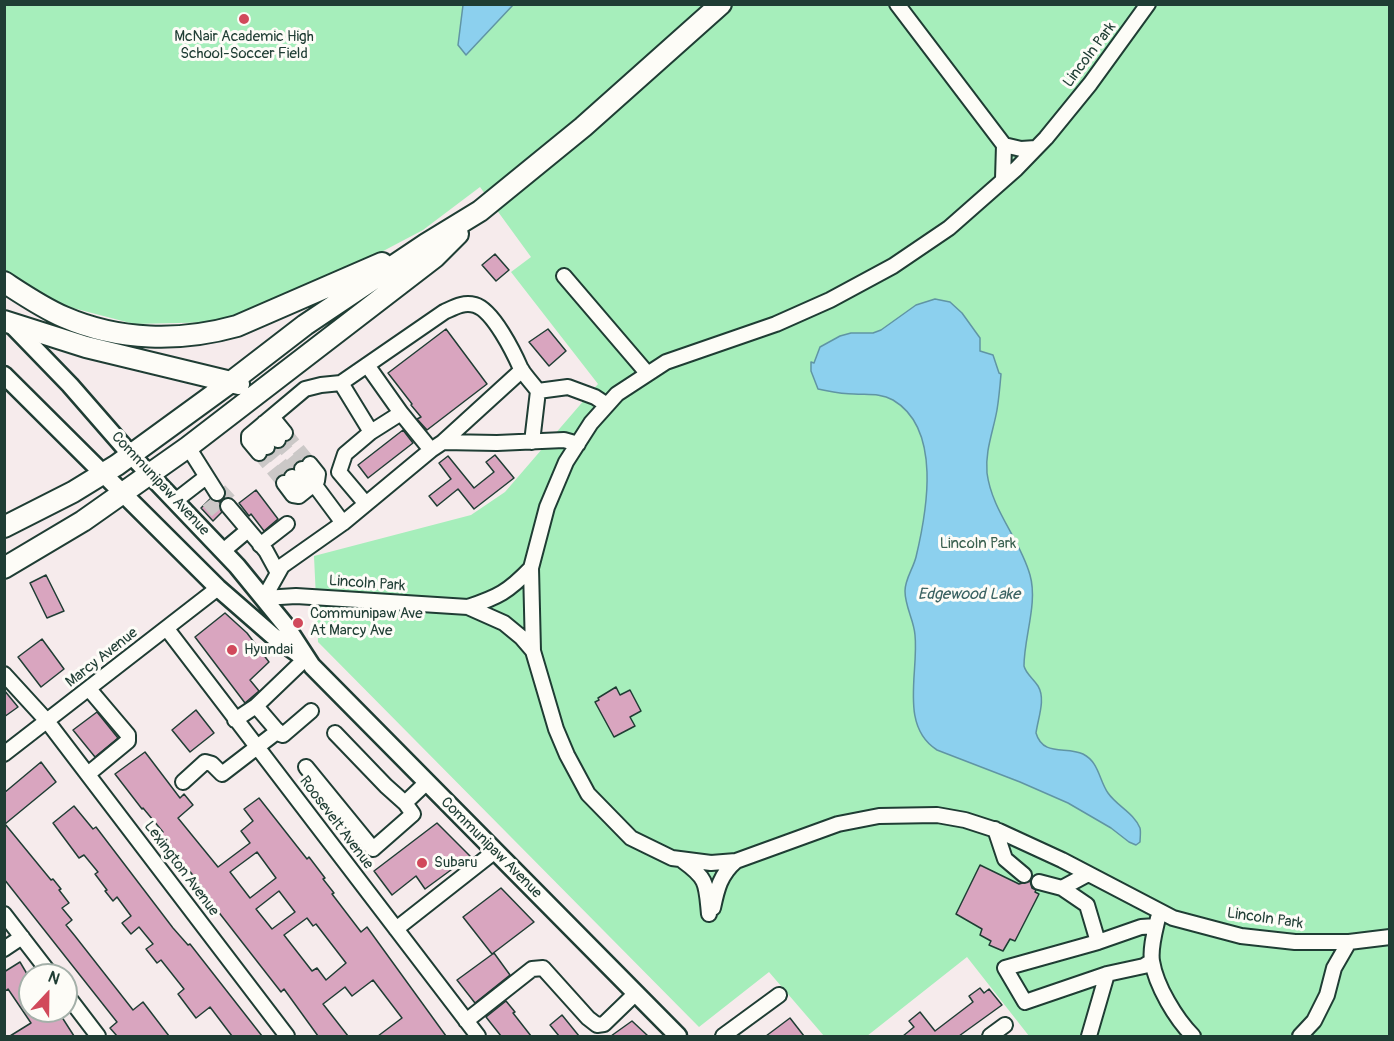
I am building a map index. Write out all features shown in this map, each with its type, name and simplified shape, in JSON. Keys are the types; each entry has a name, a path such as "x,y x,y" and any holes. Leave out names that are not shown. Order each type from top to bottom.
{"highway":[{"path":"4,568 43,546 188,447 435,256 480,212 563,144 720,4"},
{"path":"4,527 104,474 305,325 426,244 480,212"},
{"path":"4,282 53,312 94,328 141,336 190,336 215,332 249,321 426,244"},
{"path":"6,320 86,347 263,388"}],"main road":[{"name":"Communipaw Avenue","path":"6,320 223,551 286,626 305,659"},
{"name":"Communipaw Avenue","path":"4,375 218,588 273,636 305,659 678,1036"}],"street":[{"path":"897,4 1004,145 1003,180"},
{"name":"Lincoln Park","path":"1148,4 1090,84 1036,148 949,228 893,266 830,300 776,324 666,362 617,394 591,423 566,462 547,507 531,568 533,651 556,729 588,794 631,838 672,858 711,863 736,861 838,825 879,816 937,815 995,829 1062,860 1173,918 1241,936 1295,942 1349,942 1389,937"},
{"path":"1004,145 1021,149 1036,148"},
{"path":"564,276 647,373"},
{"path":"264,424 272,443 249,441 249,436 305,389 341,383 444,312 463,303 478,306 494,321 518,359 522,370 538,391 532,442"},
{"path":"367,365 431,450"},
{"path":"264,598 282,566 343,523 443,442 522,370"},
{"path":"341,383 371,432"},
{"path":"538,391 568,387 596,397 607,405"},
{"path":"366,504 339,472 345,454 371,432 401,413"},
{"path":"443,442 564,440 578,444"},
{"path":"188,447 215,493"},
{"path":"297,473 318,474 317,481 309,488 299,496 293,495 297,473"},
{"path":"175,501 206,477"},
{"path":"309,488 343,523"},
{"path":"228,509 260,544 278,573"},
{"path":"260,544 287,524"},
{"path":"223,551 248,530"},
{"name":"Lincoln Park","path":"468,607 494,599 511,589 531,568"},
{"name":"Marcy Avenue","path":"4,754 218,588"},
{"name":"Lincoln Park","path":"264,598 296,596 468,607 504,623 533,651"},
{"name":"Roosevelt Avenue","path":"167,629 478,1036"},
{"path":"235,720 256,706 305,659"},
{"name":"Lexington Avenue","path":"4,674 47,721 287,1036"},
{"path":"88,774 128,741 128,735 89,689"},
{"path":"256,706 283,735 312,711"},
{"path":"183,782 205,762 212,764 222,774 278,731"},
{"path":"306,767 373,849 413,814 405,803 335,733"},
{"path":"405,803 426,783"},
{"path":"995,829 1005,859 1023,875"},
{"path":"396,929 494,852"},
{"path":"682,860 700,873 711,911 718,884 726,870 736,861"},
{"path":"1062,888 1088,874"},
{"path":"1039,882 1062,888 1087,905 1098,942"},
{"path":"1160,911 1152,961 1163,991 1178,1020 1193,1036"},
{"path":"4,914 42,963"},
{"path":"1152,961 1144,966 1107,974 1025,1002 1005,968 1098,942 1141,927 1156,926"},
{"path":"4,948 22,937"},
{"path":"1300,1036 1314,1021 1327,995 1334,968 1349,942"},
{"path":"466,1021 532,969 543,968 597,1025 604,1024 635,994"},
{"path":"1089,1036 1107,974"},
{"path":"723,1036 779,995"},
{"path":"78,1010 98,1036"},
{"path":"990,1036 1005,1025"}],"green space":[{"name":"Lincoln Park","path":"4,5 1389,5 1389,1036 1029,1036 967,957 867,1036 824,1036 769,972 699,1027 318,642 314,556 471,515 505,492 598,384 511,272 531,257 480,187 423,230 334,277 221,322 134,324 69,307 8,281 4,278"}],"water":[{"path":"463,5 513,5 466,55 458,45"},
{"name":"Edgewood Lake","path":"935,299 950,302 962,313 980,338 980,351 993,355 1001,374 997,410 988,449 987,473 994,500 1020,549 1030,575 1032,608 1024,666 1040,691 1041,709 1036,733 1039,740 1049,748 1076,752 1088,757 1096,766 1108,793 1137,823 1140,830 1140,842 1136,845 1068,803 937,750 925,740 918,727 913,697 915,635 905,591 906,582 916,557 924,517 927,472 925,450 919,430 909,413 893,400 879,395 845,394 818,389 811,371 811,362 814,363 820,347 840,336 851,333 873,333 881,330 916,305"}],"building":[{"path":"495,254 509,270 496,281 482,265"},
{"path":"446,329 487,384 427,430 417,419 421,417 388,373"},
{"path":"548,329 566,351 549,366 529,342"},
{"path":"403,430 413,443 368,478 358,465"},
{"path":"495,455 514,478 474,509 458,489 437,506 429,496 451,479 439,463 448,456 474,488 494,472 486,462"},
{"path":"256,490 278,519 264,531 239,503"},
{"path":"210,499 221,501 219,507 222,512 213,521 201,508"},
{"path":"46,575 64,611 47,618 30,583"},
{"name":"Hyundai","path":"225,613 247,633 269,662 250,680 259,691 245,703 195,637"},
{"path":"42,639 64,669 41,687 18,657"},
{"path":"616,687 620,695 630,690 641,711 630,717 635,726 614,737 595,702"},
{"path":"4,690 18,707 4,717"},
{"path":"196,710 214,733 190,752 172,730"},
{"path":"97,712 118,738 95,757 73,730"},
{"path":"145,752 180,798 184,794 193,805 178,818 218,867 250,843 241,831 253,821 244,809 259,798 325,878 323,879 334,893 332,894 361,932 367,927 446,1036 378,1036 402,1018 373,980 352,996 345,987 323,1004 348,1036 318,1036 284,989 281,992 217,910 161,834 163,832 115,774","holes":["257,852 276,878 250,898 230,872","279,891 295,912 272,929 256,909","307,918 313,926 316,924 346,963 326,980 317,968 312,971 284,935"]},
{"path":"41,762 56,782 5,824 61,889 59,890 69,903 62,908 72,920 66,925 133,1010 143,1002 169,1036 117,1036 110,1028 117,1022 78,973 78,963 70,963 4,879 4,793"},
{"path":"74,806 93,829 96,827 173,928 188,945 190,944 262,1036 232,1036 210,1007 196,1018 178,994 184,989 161,960 157,963 146,949 153,944 139,927 131,934 122,923 131,916 117,897 113,901 95,874 98,872 84,855 79,858 53,823"},
{"name":"Subaru","path":"437,823 470,856 425,889 416,876 392,895 374,871"},
{"path":"980,865 1019,884 1030,881 1032,888 1039,894 1015,941 1010,939 1003,951 989,945 991,941 980,935 982,929 956,914"},
{"name":"Subaru","path":"501,888 534,922 492,954 463,917"},
{"path":"494,953 510,975 475,1003 457,980"},
{"path":"18,963 18,1004 8,989 4,992 4,972"},
{"path":"980,988 984,993 989,989 1002,1005 959,1036 903,1036 914,1027 909,1021 920,1012 935,1031 973,1002 969,996"},
{"path":"506,1001 531,1036 501,1036 486,1017"},
{"path":"562,1015 579,1036 559,1036 550,1025"},
{"path":"790,1018 804,1036 766,1036"},
{"path":"632,1021 648,1036 611,1036"},
{"path":"31,1023 66,1023 74,1036 10,1036"}],"tunnel":[{"path":"285,433 310,464"},
{"path":"278,440 302,469"},
{"path":"267,447 292,477"},
{"path":"259,453 284,483"},
{"path":"220,490 232,503"},
{"path":"208,501 219,514"}],"place":[{"name":"McNair Academic High School-Soccer Field","path":"244,19"},
{"name":"Communipaw Ave At Marcy Ave","path":"298,623"},
{"name":"Hyundai","path":"232,650"},
{"name":"Subaru","path":"422,863"}]}
